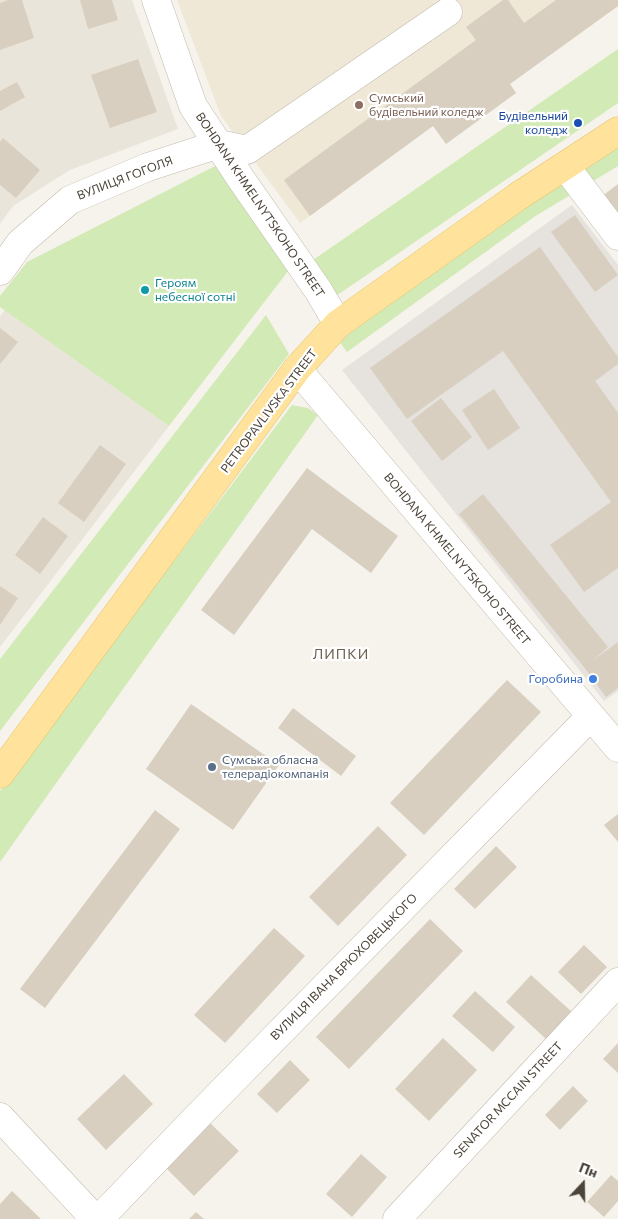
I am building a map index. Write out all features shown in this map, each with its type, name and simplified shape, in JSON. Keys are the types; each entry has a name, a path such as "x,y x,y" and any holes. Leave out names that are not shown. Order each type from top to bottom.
{"main road":[{"name":"PETROPAVLIVSKA STREET","path":"0,774 297,369 338,324 517,197 618,131"}],"street":[{"name":"BOHDANA KHMELNYTSKOHO STREET","path":"156,0 193,106 318,290 338,324"},
{"path":"219,144 247,150 448,12"},
{"name":"ВУЛИЦЯ ГОГОЛЯ","path":"0,271 20,242 70,200 148,167 219,144"},
{"path":"565,166 618,236"},
{"name":"BOHDANA KHMELNYTSKOHO STREET","path":"297,369 618,748"},
{"name":"ВУЛИЦЯ ІВАНА БРЮХОВЕЦЬКОГО","path":"99,1219 591,716"},
{"name":"SENATOR MCCAIN STREET","path":"397,1219 618,982"},
{"path":"0,1117 95,1219"}],"shaded area":[{"path":"0,0 132,0 178,129 70,170 13,206 0,224"},
{"name":"Сумський будівельний коледж","path":"177,0 618,0 618,6 510,84 516,93 446,144 433,126 300,223 221,116"},
{"path":"572,205 618,265 618,691 604,701 342,370"},
{"path":"5,310 169,426 0,647 0,316"}],"green space":[{"path":"618,49 618,103 336,296 313,260"},
{"path":"618,144 618,166 534,217 347,352 336,337"},
{"path":"219,164 292,266 169,426 0,307 0,296 27,262"},
{"path":"266,315 289,354 0,731 0,659"},
{"path":"292,405 308,408 318,415 0,862 0,791"}],"building":[{"path":"8,0 22,0 34,38 0,50 0,3"},
{"path":"80,0 112,0 118,20 88,29"},
{"path":"503,0 508,0 524,23 556,0 618,0 618,6 510,84 516,93 446,144 433,126 310,216 284,180 476,40 466,27"},
{"path":"138,59 157,112 110,128 91,75"},
{"path":"17,82 25,97 0,111 0,91"},
{"path":"3,138 40,170 16,198 0,185 0,142"},
{"path":"618,184 618,219 601,197"},
{"path":"575,215 618,275 595,292 551,232"},
{"path":"540,247 618,357 618,364 595,381 618,413 618,568 584,592 550,545 611,502 503,351 407,419 370,368"},
{"path":"0,328 18,342 0,364"},
{"path":"494,389 520,428 488,450 462,410"},
{"path":"441,398 472,437 442,461 411,421"},
{"path":"100,445 126,464 84,522 58,503"},
{"path":"307,468 398,536 371,573 312,529 234,635 201,610"},
{"path":"483,494 608,647 592,661 618,642 618,688 606,697 584,667 459,514"},
{"path":"43,517 68,536 40,574 15,555"},
{"path":"0,586 18,598 0,625"},
{"path":"507,680 541,712 424,835 390,803"},
{"name":"Сумська обласна телерадіокомпанія","path":"191,704 279,765 233,830 146,769"},
{"path":"293,708 356,756 341,776 278,728"},
{"path":"155,810 180,829 45,1008 20,989"},
{"path":"618,814 618,842 604,825"},
{"path":"378,826 407,855 338,926 309,897"},
{"path":"496,846 517,867 475,909 454,889"},
{"path":"430,919 463,951 349,1069 316,1037"},
{"path":"274,928 305,956 225,1043 194,1015"},
{"path":"584,945 607,967 581,994 558,972"},
{"path":"531,975 572,1012 547,1040 506,1002"},
{"path":"475,991 515,1027 493,1052 452,1016"},
{"path":"443,1038 477,1070 429,1121 395,1089"},
{"path":"618,1043 618,1073 603,1059"},
{"path":"290,1060 310,1080 277,1113 257,1094"},
{"path":"124,1074 153,1104 106,1150 77,1119"},
{"path":"573,1086 588,1101 560,1130 545,1115"},
{"path":"210,1123 239,1151 194,1196 165,1167"},
{"path":"361,1154 387,1177 352,1217 326,1194"},
{"path":"611,1175 618,1181 618,1201 604,1217 587,1202"},
{"path":"12,1191 41,1219 0,1219 0,1204"},
{"path":"196,1212 204,1219 189,1219"}],"place":[{"name":"Сумський будівельний коледж","path":"359,105"},
{"name":"Будівельний коледж","path":"578,123"},
{"name":"Героям небесної сотні","path":"145,290"},
{"name":"Горобина","path":"593,679"},
{"name":"Сумська обласна телерадіокомпанія","path":"212,767"}],"district":[{"name":"ЛИПКИ","path":"341,654"}]}
